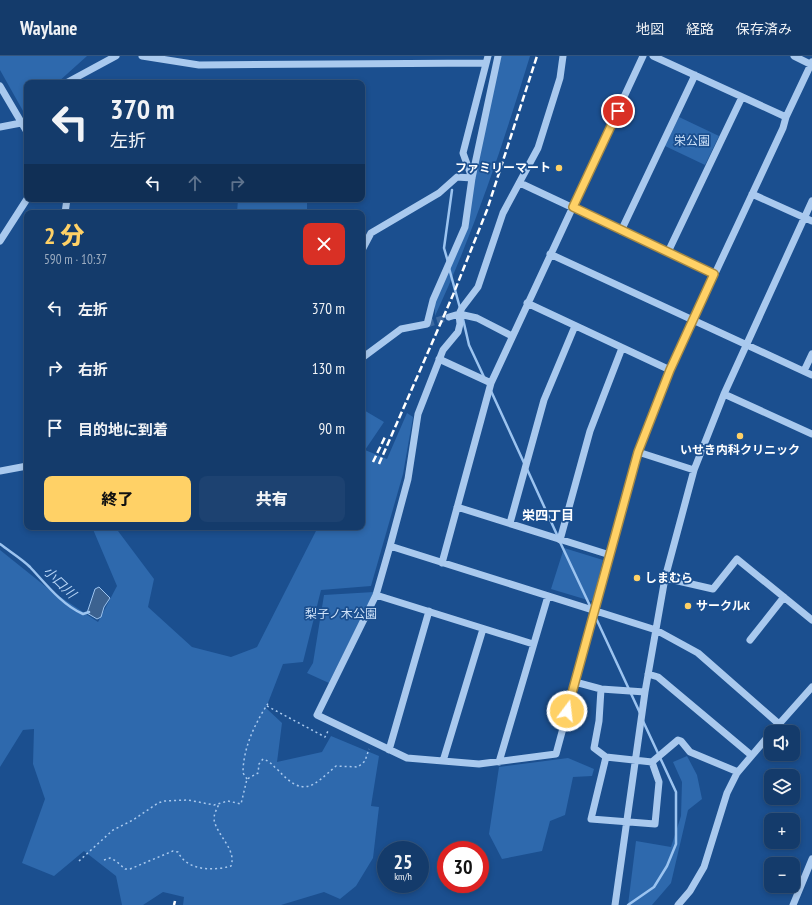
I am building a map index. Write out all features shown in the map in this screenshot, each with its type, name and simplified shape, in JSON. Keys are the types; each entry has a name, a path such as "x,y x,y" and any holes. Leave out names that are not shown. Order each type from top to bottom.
{"street":[{"path":"72,80 116,56"},
{"path":"142,56 199,65 487,60 463,152 472,178"},
{"path":"365,356 401,329 427,324 433,300 465,227 472,178 498,56"},
{"path":"563,56 560,78 551,102 546,126 538,148 503,213 478,287 459,314 460,324 458,332 443,350 418,414 408,478 376,595 317,715 407,758 479,764 556,754 638,452 670,370 812,64 794,56"},
{"path":"442,563 490,383 643,56"},
{"path":"653,56 786,118"},
{"path":"621,231 695,76"},
{"path":"0,86 24,127"},
{"path":"668,252 742,97"},
{"path":"0,127 22,123"},
{"path":"365,244 371,233 439,193 457,177 472,178"},
{"path":"520,183 714,274"},
{"path":"752,194 812,221"},
{"path":"615,905 645,692 665,578 694,470 724,394 812,201"},
{"path":"0,241 25,202"},
{"path":"550,254 694,320 746,346 812,375"},
{"path":"528,303 670,370"},
{"path":"449,317 459,314 477,318 512,336"},
{"path":"510,524 544,400 575,326"},
{"path":"560,540 590,431 622,348"},
{"path":"804,371 812,354"},
{"path":"439,359 490,383"},
{"path":"724,394 812,434"},
{"path":"638,452 694,470"},
{"path":"0,471 24,467"},
{"path":"457,507 610,555"},
{"path":"390,546 656,630 698,653 779,724 812,687"},
{"path":"665,578 713,589 737,559 812,620"},
{"path":"376,595 533,644"},
{"path":"499,762 548,596"},
{"path":"750,640 784,597"},
{"path":"389,750 429,611"},
{"path":"443,762 483,629"},
{"path":"648,674 658,676 751,755"},
{"path":"575,682 601,689 645,692"},
{"path":"601,689 599,721 594,748 606,757 636,759 652,762"},
{"path":"652,762 678,740 681,741 690,752 738,772"},
{"path":"678,905 690,891 704,867 727,793 738,772 764,740"},
{"path":"606,757 591,819 655,824 659,782 652,762"},
{"path":"794,905 812,860"}],"path":[{"path":"79,861 113,830 133,820 158,803 164,801 188,800 214,805 228,801 242,804 247,779 243,773 245,750 269,702"},
{"path":"266,706 324,737 334,722"},
{"path":"247,779 258,773 259,764 263,759 268,760 283,778 300,787 310,786 336,766 358,767 365,761 372,742"},
{"path":"104,860 110,858 116,860 125,869 130,869 173,851 178,852 186,864 210,869 221,869 231,866 233,862 229,848 214,820 214,813 219,804"}],"green space":[{"path":"0,56 87,56 60,80 24,80 24,113 0,70"},
{"path":"501,56 530,56 487,188 435,316 435,300 468,228 474,179"},
{"name":"栄公園","path":"679,117 719,136 705,165 665,146"},
{"path":"238,202 307,202 307,210 237,210"},
{"path":"365,411 384,422 365,450"},
{"path":"407,413 413,417 403,474 371,586 321,590 303,662 283,664 266,708 282,723 277,762 322,752 331,736 379,756 371,806 379,807 373,858 356,886 340,899 324,892 281,905 183,905 184,897 163,892 143,905 122,905 116,876 84,851 54,876 22,863 45,799 33,764 34,729 23,730 0,767 0,550 50,590 98,622 117,586 93,530 117,530 154,579 148,607 192,647 231,657 257,647 316,530 365,530 365,450 387,459"},
{"path":"564,548 603,560 593,600 591,601 551,589"},
{"name":"梨子ノ木公園","path":"374,592 329,683 307,673 313,663 324,595"},
{"path":"687,756 697,775 702,799 688,810 671,883 652,905 628,905 636,841 671,847 681,816 682,782 673,762"},
{"path":"568,758 594,769 592,776 573,777 565,815 550,821 542,851 502,859 489,834 499,767"}],"shaded area":[{"path":"99,587 110,598 104,607 101,617 97,619 87,613 95,589"}],"waterway":[{"path":"448,262 444,248 452,190"},
{"path":"449,268 460,308"},
{"path":"463,319 469,345 484,377"},
{"path":"491,391 525,465"},
{"path":"527,469 558,537"},
{"path":"560,542 591,608"},
{"name":"小口川","path":"0,544 27,564 54,593 68,605 83,614 89,612"},
{"path":"595,616 640,713"},
{"path":"628,905 654,887 667,866 676,844 676,792 643,721"}],"tunnel":[{"path":"427,324 449,317"}],"railway":[{"path":"379,464 453,295 487,210 537,56"},
{"path":"373,462 385,437"},
{"path":"174,905 175,901"}],"place":[{"name":"ファミリーマート","path":"559,168"},
{"name":"いせき内科クリニック","path":"740,436"},
{"name":"しまむら","path":"637,578"},
{"name":"サークルK","path":"688,606"}],"district":[{"name":"栄四丁目","path":"548,515"}],"route":[{"path":"567,711 638,452 670,370 714,274 573,207 618,111"}]}
